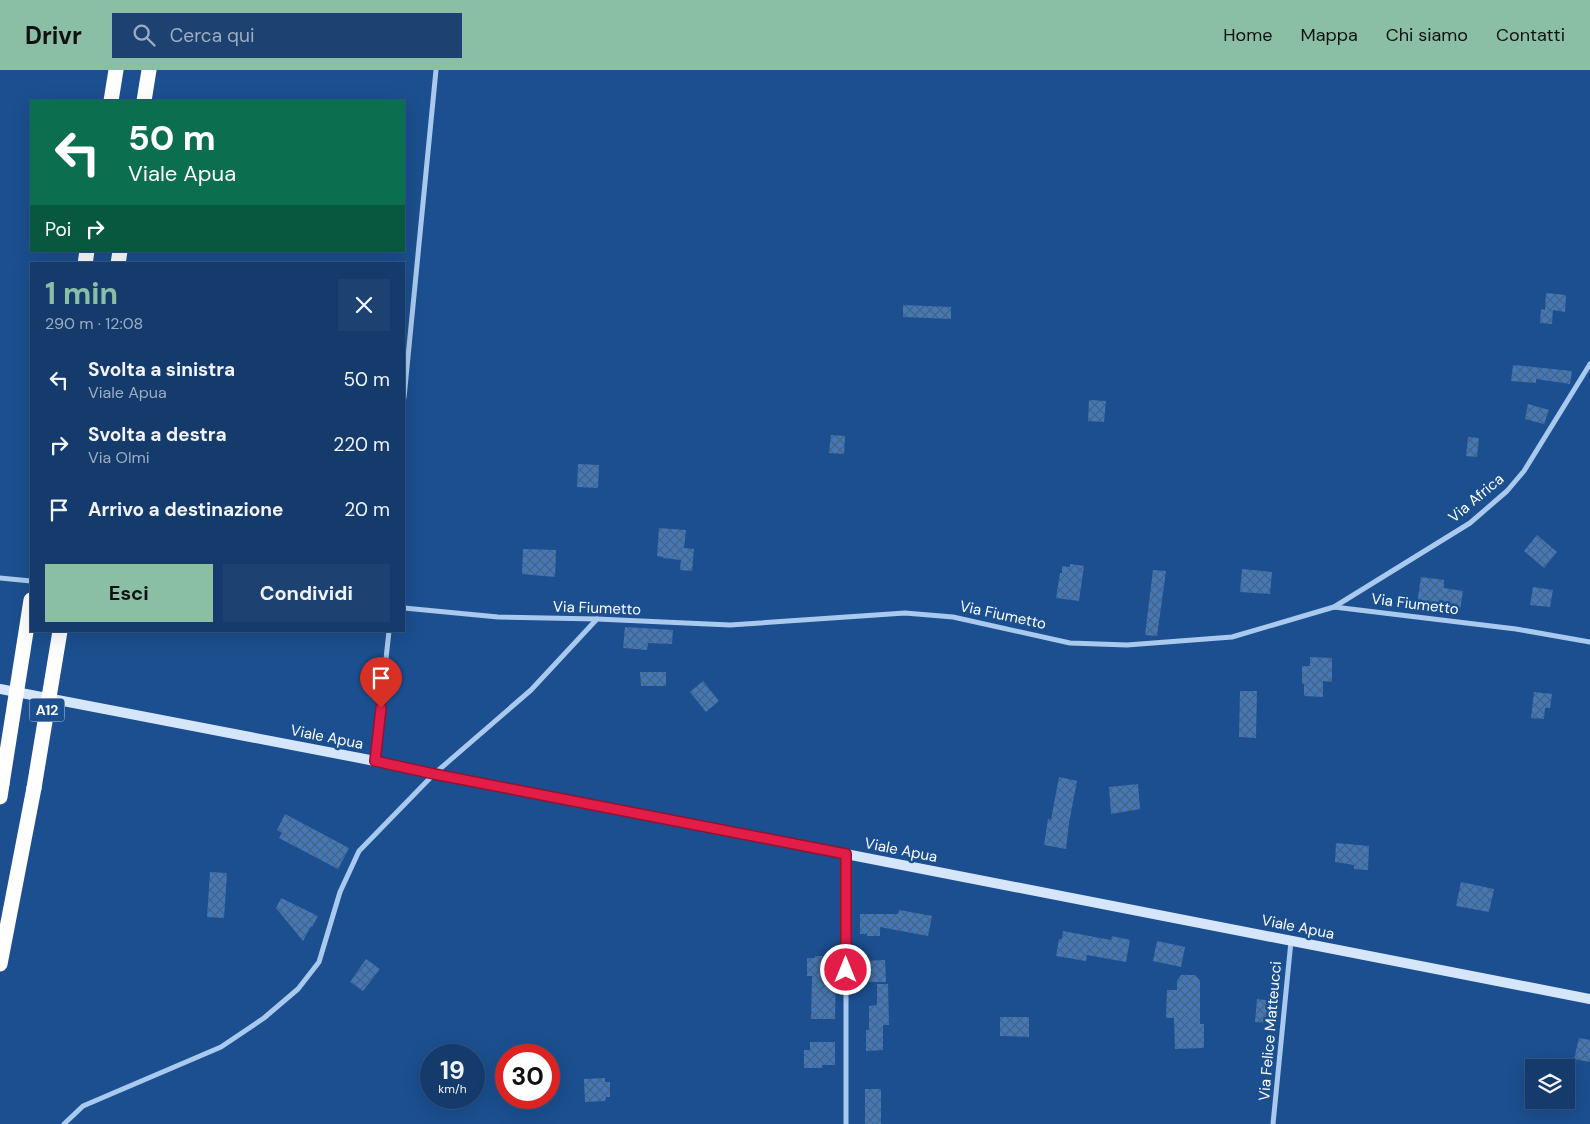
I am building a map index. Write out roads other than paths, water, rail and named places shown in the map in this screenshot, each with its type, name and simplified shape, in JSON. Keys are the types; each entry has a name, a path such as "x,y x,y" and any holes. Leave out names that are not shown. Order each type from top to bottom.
{"highway":[{"path":"111,100 116,70"},
{"path":"144,100 149,70"},
{"name":"A12","path":"1,790 30,606"},
{"name":"A12","path":"0,964 34,788 60,632"}],"street":[{"path":"405,388 436,70"},
{"name":"Via Africa","path":"1334,607 1470,523 1507,491 1524,471 1590,364"},
{"path":"0,578 30,581"},
{"name":"Via Fiumetto","path":"405,608 498,617 730,625 905,612 952,617 1070,643 1127,645 1232,637 1334,607 1516,629 1590,642"},
{"path":"64,1124 83,1106 221,1047 264,1018 298,989 319,962 340,892 359,851 434,774 531,690 597,620"},
{"path":"375,761 388,632"},
{"name":"Viale Apua","path":"0,689 1590,999"},
{"path":"846,854 846,1124"},
{"name":"Via Felice Matteucci","path":"1274,1124 1291,940"}]}
